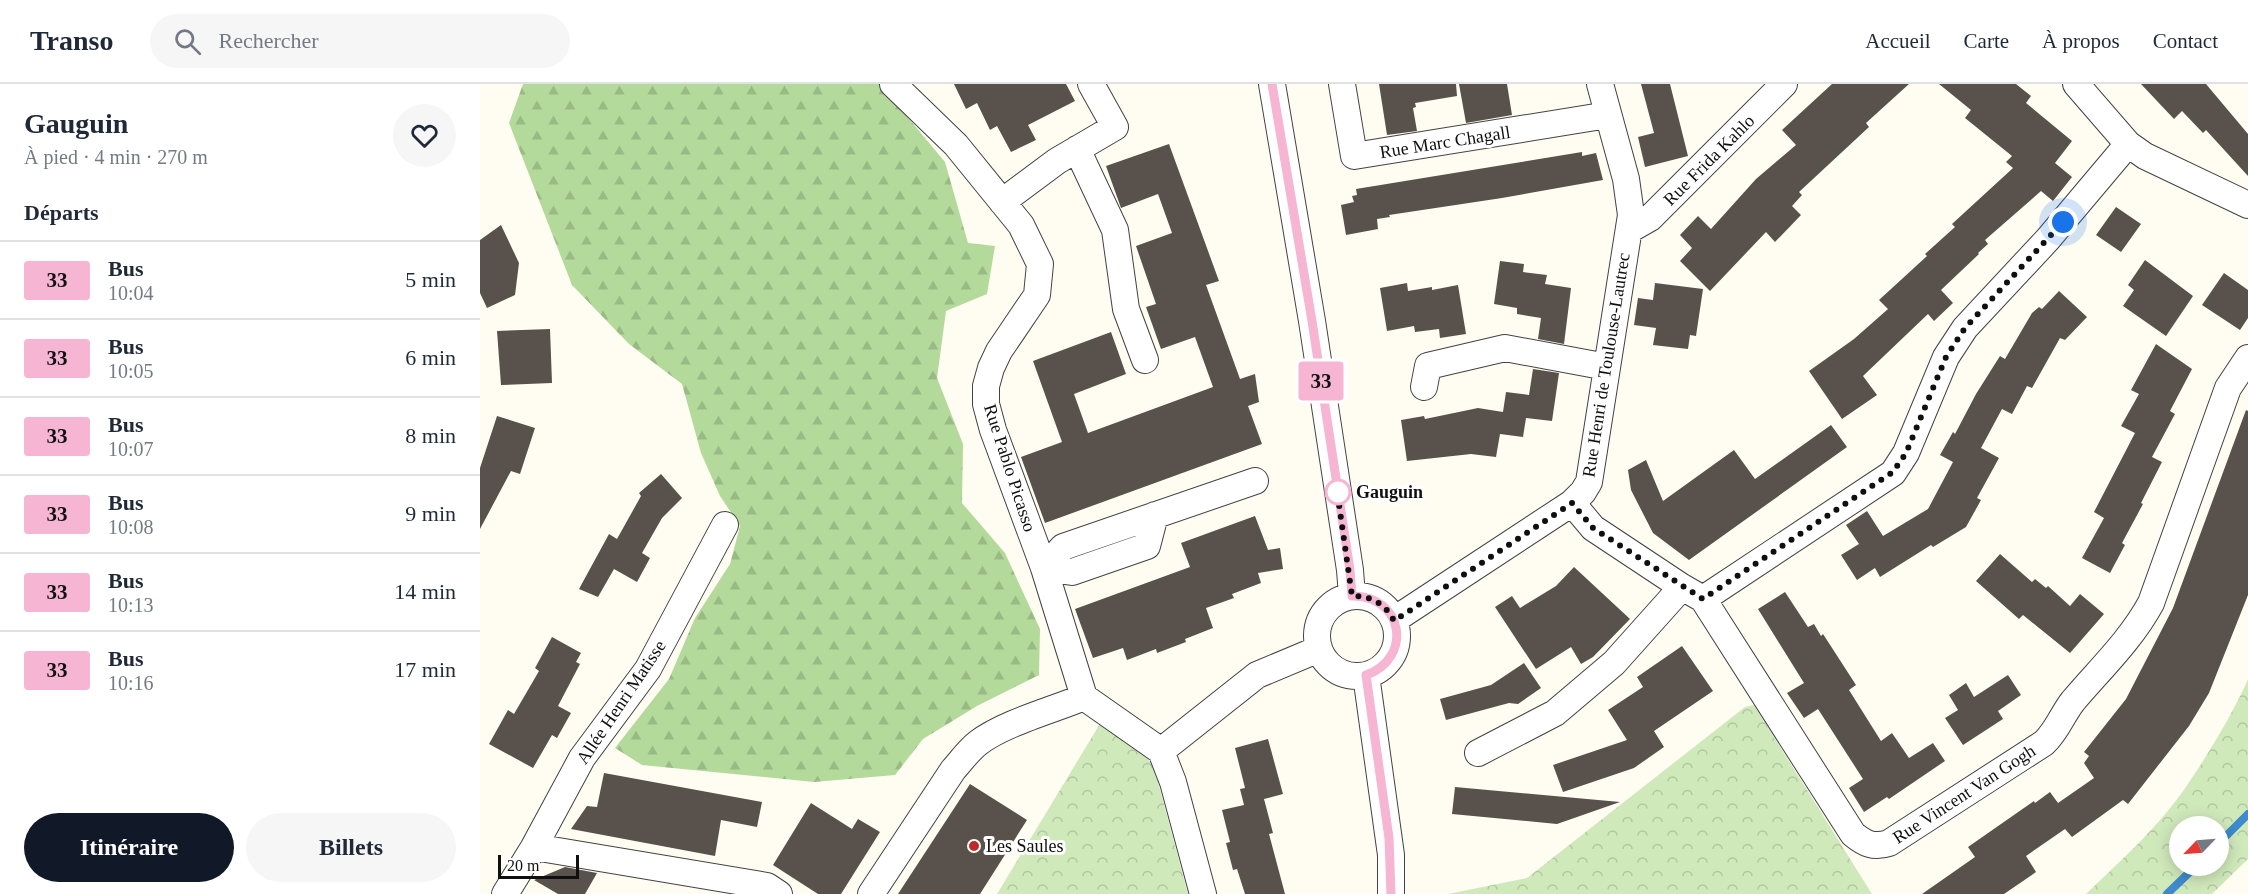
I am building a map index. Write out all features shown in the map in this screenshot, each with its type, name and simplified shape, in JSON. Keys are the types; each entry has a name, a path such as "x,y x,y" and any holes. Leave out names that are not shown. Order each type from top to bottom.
{"street":[{"name":"Rue Pablo Picasso","path":"893,84 956,146 1021,225 1040,264 1037,295 999,351 991,368 986,386 986,404 993,430 1044,568 1084,698"},
{"path":"1002,202 1057,160 1115,127 1091,84"},
{"path":"1272,84 1312,321 1352,596"},
{"name":"Rue Marc Chagall","path":"1342,84 1354,156 1608,115"},
{"name":"Rue Henri de Toulouse-Lautrec","path":"1394,621 1572,503 1589,482 1629,230 1630,201 1600,84"},
{"name":"Rue Frida Kahlo","path":"1629,230 1650,218 1784,84"},
{"path":"2076,84 2128,144 2145,156 2248,205"},
{"path":"1478,753 1555,713 1692,593 1893,472 1906,453 1946,357 1965,328 2048,239 2128,144"},
{"path":"1077,149 1115,230 1126,309 1145,360"},
{"path":"1424,387 1428,366 1505,348 1607,367"},
{"name":"Rue Vincent Van Gogh","path":"1572,503 1593,528 1692,593 1853,834 1863,843 1872,846 1889,843 2051,736 2071,704 2142,620 2151,603 2228,388 2248,358"},
{"path":"1044,568 1072,572 1147,546 1155,515 1255,481"},
{"name":"Allée Henri Matisse","path":"505,894 534,847 582,758 648,669 725,525"},
{"path":"1352,596 1364,596 1376,601 1386,609 1394,621 1397,637 1393,654 1382,668 1366,675 1352,676 1339,672 1328,664 1319,649 1317,631 1322,616 1334,602 1352,596"},
{"path":"1161,751 1257,675 1319,649"},
{"path":"1366,675 1391,855 1391,894"},
{"path":"871,894 966,754 997,732 1084,698 1161,751 1173,782 1203,894"},
{"path":"534,847 767,886 779,894"}],"green space":[{"path":"523,84 880,84 945,162 968,243 995,246 987,294 946,311 937,378 963,444 962,503 1005,553 1040,629 1039,675 977,706 923,739 895,775 814,782 642,765 615,748 669,679 695,618 730,564 740,526 720,496 701,453 682,384 629,344 572,285 509,123"},
{"path":"2248,679 2248,859 2212,894 2086,894 2136,846 2171,807 2226,723"},
{"path":"1754,705 1872,894 1448,894 1527,878 1745,707"},
{"path":"1101,722 1143,753 1154,767 1188,894 997,894"}],"building":[{"path":"954,84 1066,84 1075,101 1028,125 1036,140 1011,152 997,126 990,130 977,103 966,109"},
{"path":"1379,84 1456,84 1457,96 1415,103 1416,107 1413,108 1417,131 1387,135"},
{"path":"1459,84 1507,84 1512,115 1466,123"},
{"path":"1641,84 1670,84 1688,156 1645,167 1638,137 1654,133"},
{"path":"1832,84 1909,84 1866,123 1869,127 1799,192 1802,195 1792,206 1801,215 1775,242 1766,232 1710,291 1680,261 1692,248 1680,235 1698,216 1711,229 1756,179 1796,145 1782,130"},
{"path":"1939,84 2016,84 2031,96 2026,103 2072,141 2055,163 2072,177 2053,201 2041,191 1985,240 1988,244 1941,290 1953,303 1934,321 1928,314 1863,376 1877,395 1842,419 1809,371 1854,339 1888,309 1879,300 1955,227 1952,224 2013,168 2006,162 2012,156 1965,118 1971,110"},
{"path":"2141,84 2206,84 2248,134 2248,176 2206,130 2203,133 2182,111 2174,119"},
{"path":"1169,144 1219,281 1206,285 1240,379 1255,374 1259,402 1248,406 1262,444 1045,523 1021,457 1062,442 1033,361 1111,332 1126,374 1074,394 1088,433 1213,387 1195,337 1161,349 1146,307 1156,304 1136,246 1172,233 1158,194 1121,208 1106,166"},
{"path":"1582,152 1582,156 1596,153 1603,180 1389,215 1390,217 1377,219 1378,229 1346,235 1341,205 1354,202 1352,196 1357,195 1356,189"},
{"path":"2116,207 2141,224 2121,252 2096,235"},
{"path":"501,225 519,263 515,295 487,308 480,293 480,240"},
{"path":"2145,260 2193,296 2166,336 2123,306 2134,290 2128,285"},
{"path":"1500,261 1524,264 1523,272 1547,275 1545,284 1571,288 1564,344 1538,339 1541,318 1517,314 1517,308 1494,304"},
{"path":"2224,273 2248,290 2248,318 2240,330 2202,305"},
{"path":"1407,283 1408,291 1432,287 1432,290 1458,285 1466,334 1440,338 1439,329 1415,332 1414,326 1387,331 1380,288"},
{"path":"1655,283 1703,289 1696,336 1690,335 1688,349 1653,345 1656,328 1634,325 1638,298 1653,300"},
{"path":"2059,291 2087,317 2065,340 2060,338 2032,388 2027,386 2012,414 2002,409 1981,448 1999,458 1977,498 1981,500 1966,527 1933,547 1931,545 1880,577 1875,568 1857,580 1841,555 1859,544 1846,525 1867,511 1883,536 1928,509 1953,462 1940,455 1953,432 1955,434 2000,356 2005,359 2032,313 2039,307 2042,309"},
{"path":"550,329 552,383 501,385 497,331"},
{"path":"2156,344 2192,369 2170,411 2175,414 2152,457 2162,462 2122,543 2125,545 2110,573 2082,558 2104,518 2094,512 2135,433 2121,426 2139,394 2131,390"},
{"path":"1533,369 1559,373 1552,421 1526,418 1523,437 1500,434 1496,457 1471,454 1407,461 1401,420 1424,416 1425,419 1478,408 1503,412 1506,392 1529,395"},
{"path":"2246,410 2248,411 2248,595 2209,693 2189,726 2128,804 2123,800 2072,837 2065,829 2026,856 2036,872 2004,894 1922,894 1975,857 1968,847 2034,801 2035,803 2050,792 2058,803 2094,778 2084,763 2089,756 2084,752 2126,699 2173,608"},
{"path":"497,416 535,428 520,474 511,471 480,529 480,468"},
{"path":"1831,425 1847,447 1689,560 1653,533 1631,490 1628,470 1646,460 1663,501 1734,450 1755,479"},
{"path":"661,474 682,498 662,518 642,553 650,558 637,582 614,569 598,597 579,589 609,534 617,539 641,496 639,493"},
{"path":"1255,516 1268,550 1280,548 1283,569 1258,573 1261,583 1232,594 1234,598 1206,608 1213,628 1185,639 1186,642 1157,653 1156,649 1127,660 1123,648 1093,658 1075,609 1190,567 1181,543"},
{"path":"2000,554 2032,582 2035,579 2046,588 2048,586 2070,606 2080,594 2104,614 2070,653 2023,615 2019,619 1976,581"},
{"path":"1574,567 1630,619 1593,657 1581,664 1571,647 1536,669 1495,607 1512,596 1520,608 1556,586"},
{"path":"1785,592 1808,627 1814,624 1821,636 1823,634 1856,685 1849,690 1881,741 1892,733 1909,758 1933,743 1945,761 1889,799 1887,797 1864,812 1849,788 1863,779 1818,709 1804,718 1787,693 1804,683 1758,609"},
{"path":"552,637 581,653 576,662 580,664 558,706 571,713 557,738 552,735 533,768 489,744 508,710 514,714 539,671 535,668"},
{"path":"1682,646 1713,691 1654,731 1664,747 1634,768 1563,792 1553,765 1627,740 1608,710 1643,687 1637,677"},
{"path":"1524,663 1541,688 1518,704 1509,703 1446,720 1440,699 1491,685"},
{"path":"2008,675 2021,695 1998,711 2003,719 1963,745 1945,718 1958,710 1949,695 1966,683 1974,697"},
{"path":"1268,739 1283,794 1264,799 1273,833 1269,834 1285,894 1245,894 1237,869 1233,870 1226,843 1230,842 1222,810 1244,805 1240,789 1245,788 1235,748"},
{"path":"604,773 762,802 757,827 721,820 715,856 571,829 587,806 597,807"},
{"name":"Les Saules","path":"970,784 1027,820 980,894 898,894"},
{"path":"1455,787 1620,802 1557,824 1452,814"},
{"path":"811,803 852,829 858,819 880,832 841,894 818,894 773,865"},
{"path":"565,867 597,873 585,894 558,894 534,880"}],"waterway":[{"path":"2229,833 2248,814"},
{"path":"2167,894 2186,876"}],"bus line":[{"name":"33","path":"1272,84 1312,321 1352,596 1364,596 1381,604 1391,615 1396,628 1397,637 1393,654 1382,668 1366,675 1391,855 1391,894"}],"place":[{"name":"Gauguin","path":"1338,492"},
{"name":"Les Saules","path":"974,846"}],"route":[{"path":"1338,492 1336,483 1352,596 1364,596 1376,601 1386,609 1394,621 1572,503 1593,528 1703,599 1893,472 1906,453 1953,345 1965,328 2063,222"}]}
